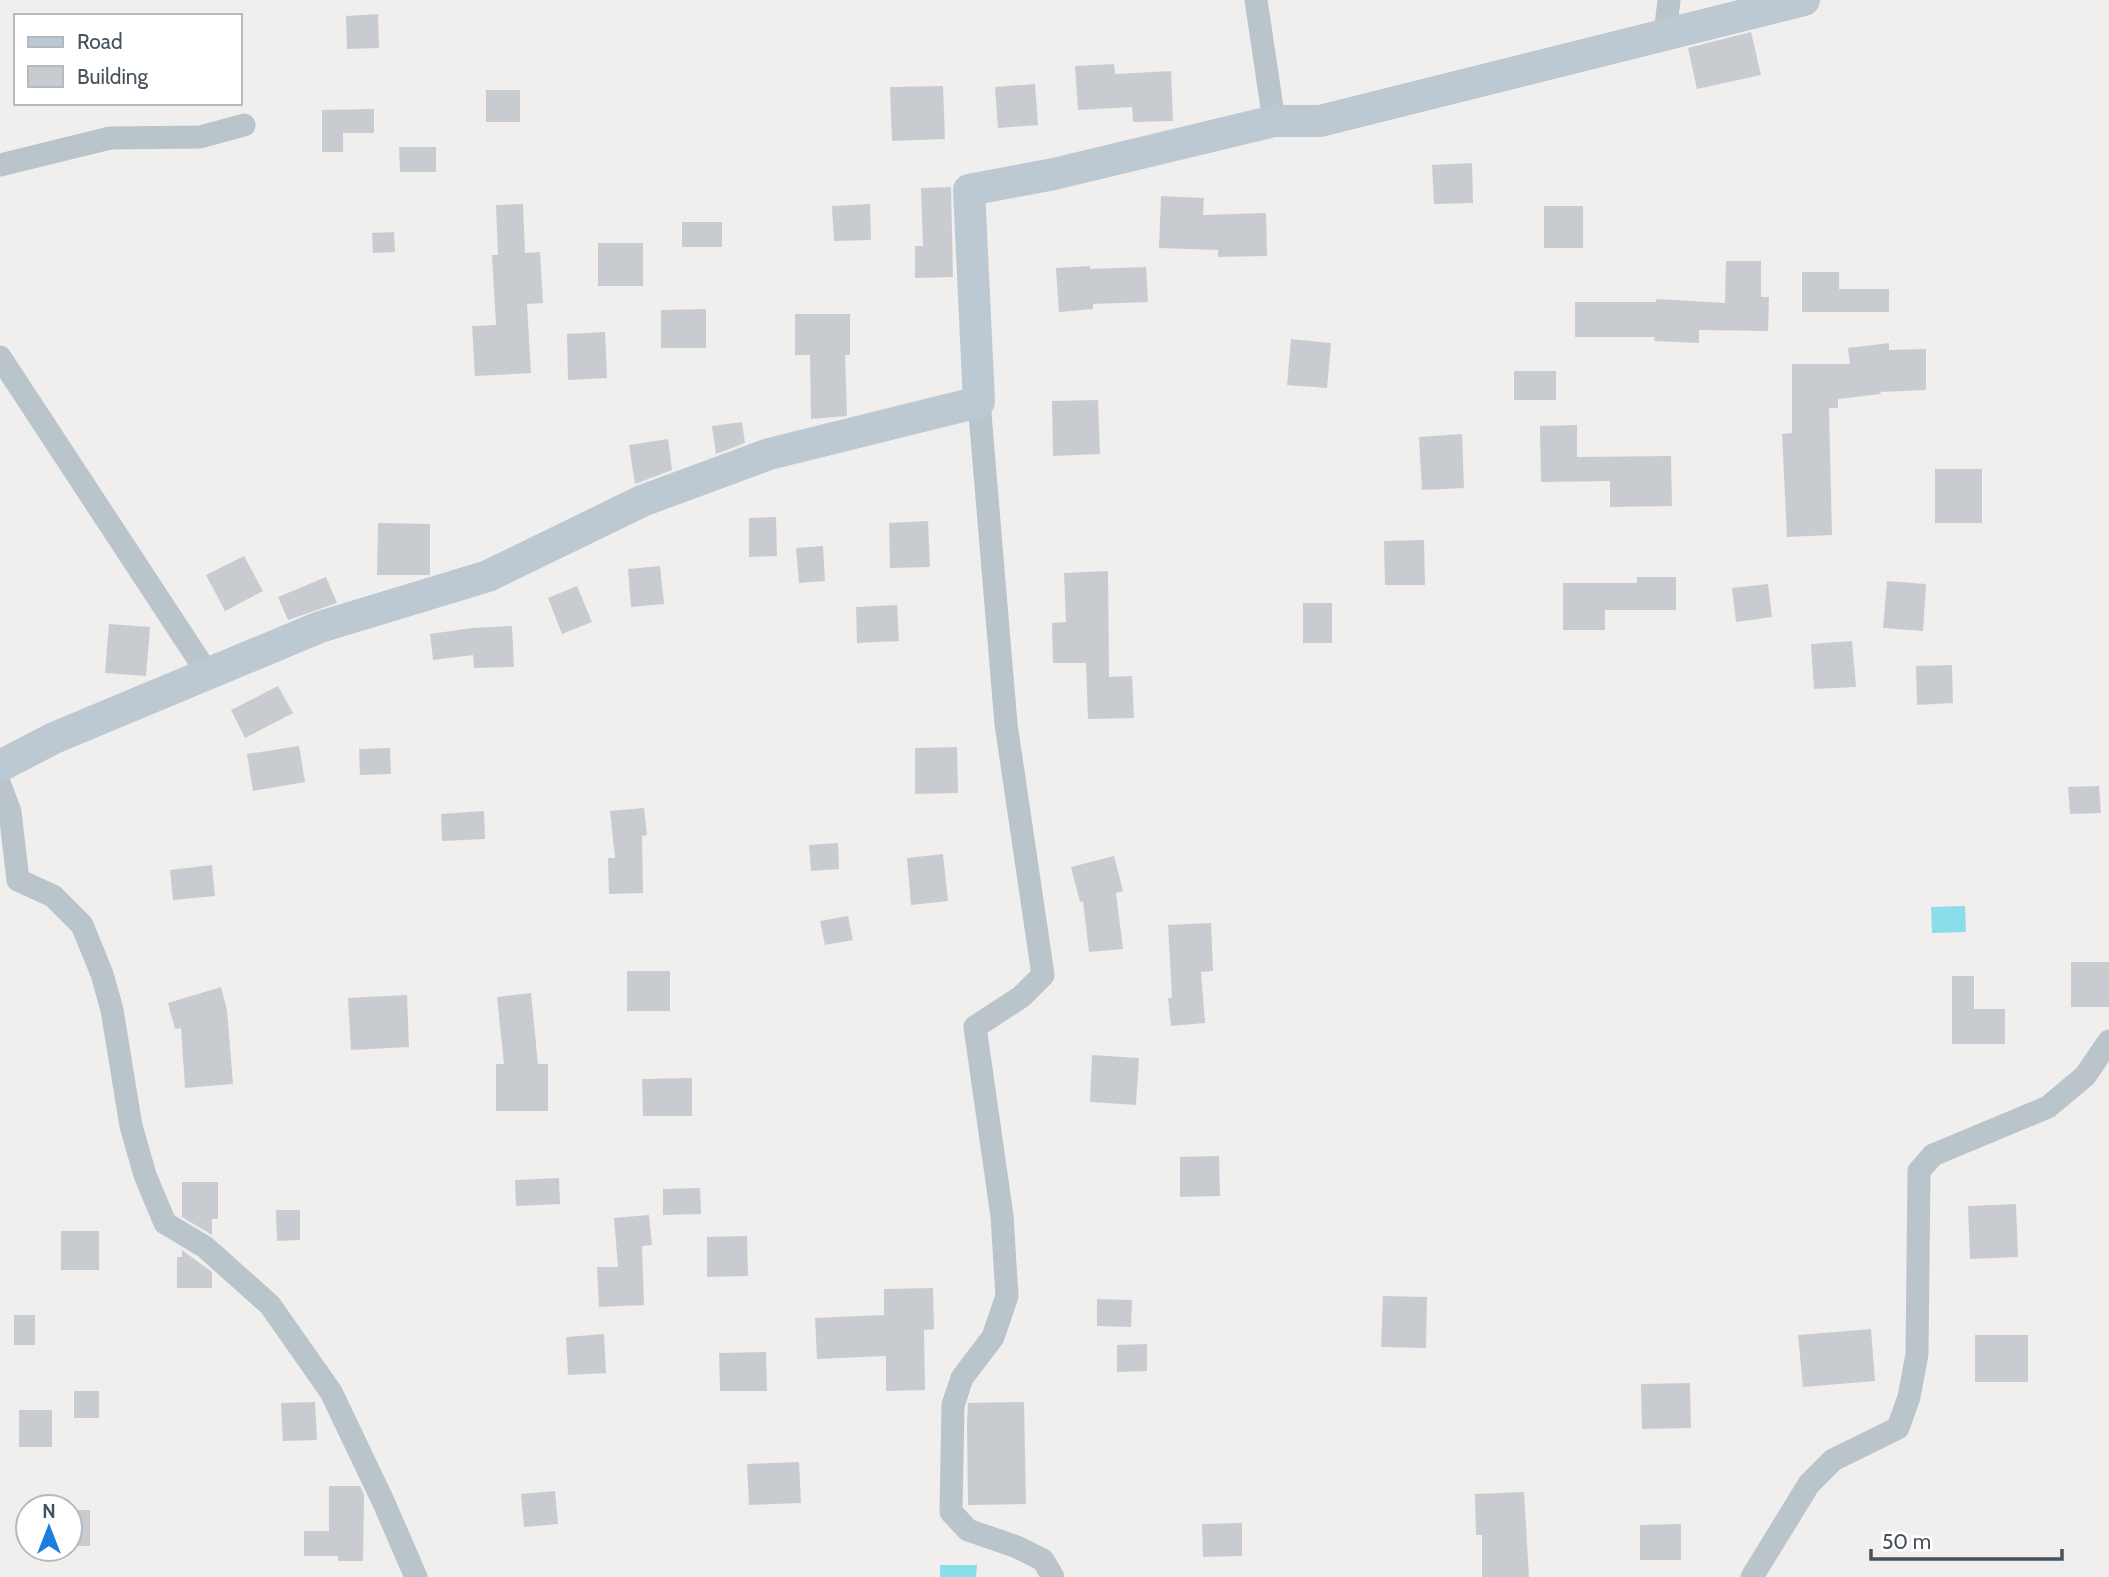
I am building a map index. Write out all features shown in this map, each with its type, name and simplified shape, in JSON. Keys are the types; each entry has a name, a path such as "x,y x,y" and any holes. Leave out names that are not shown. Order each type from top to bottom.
{"street":[{"path":"1256,0 1273,121"},
{"path":"1665,34 1669,0"},
{"path":"1053,1577 1043,1560 1017,1547 968,1530 951,1512 953,1405 962,1378 993,1338 1007,1296 1002,1216 975,1027 1021,997 1043,975 1006,724 979,402 969,190 1054,174 1273,121 1320,121 1804,0"},
{"path":"0,165 110,138 200,137 244,125"},
{"path":"0,358 208,674"},
{"path":"0,766 54,738 320,627 488,576 642,501 769,454 979,402"},
{"path":"0,785 10,812 18,880 53,896 82,925 102,974 112,1010 131,1126 145,1175 165,1223 205,1247 270,1304 331,1392 416,1577"},
{"path":"1752,1577 1809,1484 1833,1460 1898,1428 1909,1397 1917,1354 1919,1171 1933,1155 2049,1107 2085,1076 2109,1041"}],"water":[{"path":"1965,906 1966,932 1932,933 1931,907"},
{"path":"940,1565 977,1565 976,1577 940,1577"}],"building":[{"path":"378,14 379,48 347,49 346,16"},
{"path":"1751,32 1761,75 1697,89 1688,48"},
{"path":"1114,64 1115,74 1171,71 1173,121 1133,122 1132,107 1078,110 1075,66"},
{"path":"1035,84 1038,125 998,128 995,87"},
{"path":"943,86 945,139 892,141 890,87"},
{"path":"486,90 520,90 520,122 486,122"},
{"path":"374,109 374,133 343,133 343,152 322,152 322,110"},
{"path":"399,147 436,147 436,172 400,172"},
{"path":"1472,163 1473,203 1434,204 1432,165"},
{"path":"951,187 953,277 915,278 915,246 923,246 921,188"},
{"path":"1161,196 1204,198 1203,215 1266,213 1267,256 1218,257 1218,250 1159,248"},
{"path":"523,204 525,253 540,252 543,303 527,304 531,373 475,376 472,326 496,325 492,255 498,255 496,205"},
{"path":"870,204 871,240 834,241 832,206"},
{"path":"1544,206 1583,206 1583,248 1544,248"},
{"path":"682,222 722,222 722,247 682,247"},
{"path":"394,232 395,252 373,253 372,233"},
{"path":"598,243 643,243 643,286 598,286"},
{"path":"1726,261 1761,261 1761,297 1769,297 1768,331 1699,330 1699,343 1654,341 1655,337 1575,337 1575,302 1656,302 1656,299 1725,303"},
{"path":"1090,266 1090,269 1146,267 1148,302 1093,304 1093,309 1059,312 1056,268"},
{"path":"1802,272 1839,272 1839,289 1889,289 1889,312 1802,312"},
{"path":"706,309 706,348 661,348 661,310"},
{"path":"795,314 850,314 850,355 845,355 847,416 811,419 810,355 795,355"},
{"path":"605,332 607,378 568,380 567,334"},
{"path":"1291,339 1331,343 1327,388 1287,385"},
{"path":"1889,343 1889,350 1926,349 1926,390 1880,392 1881,394 1838,399 1838,408 1829,408 1832,535 1787,537 1782,434 1792,433 1792,364 1850,364 1848,348"},
{"path":"1514,371 1556,371 1556,400 1514,400"},
{"path":"1098,400 1100,454 1053,456 1052,401"},
{"path":"742,422 745,443 716,454 712,426"},
{"path":"1577,425 1577,457 1671,456 1672,506 1610,507 1610,481 1541,482 1540,426"},
{"path":"1462,434 1464,488 1422,490 1419,437"},
{"path":"668,439 672,470 635,484 629,445"},
{"path":"1935,469 1982,469 1982,523 1935,523"},
{"path":"776,517 777,556 749,557 749,518"},
{"path":"928,521 930,567 890,568 889,523"},
{"path":"378,523 430,524 430,575 377,575"},
{"path":"1424,540 1425,585 1385,585 1384,541"},
{"path":"823,546 825,581 799,583 796,548"},
{"path":"244,556 263,591 225,611 206,575"},
{"path":"660,566 664,604 631,607 628,569"},
{"path":"1108,571 1109,677 1132,676 1134,718 1088,719 1086,663 1053,663 1052,623 1066,622 1064,573"},
{"path":"326,577 337,603 288,620 278,597"},
{"path":"1637,577 1676,577 1676,610 1605,610 1605,630 1563,630 1563,583 1637,583"},
{"path":"1887,581 1926,584 1923,631 1883,628"},
{"path":"1768,584 1772,617 1736,622 1732,588"},
{"path":"577,586 592,622 562,634 548,598"},
{"path":"1303,603 1332,603 1332,643 1303,643"},
{"path":"897,605 899,641 857,643 856,607"},
{"path":"109,624 150,627 146,676 105,673"},
{"path":"512,626 514,667 474,668 473,655 433,660 430,634"},
{"path":"1852,641 1856,687 1814,689 1811,644"},
{"path":"1952,665 1953,703 1917,705 1916,666"},
{"path":"278,686 293,713 245,738 231,710"},
{"path":"299,746 305,782 253,791 247,754"},
{"path":"957,747 958,793 915,794 915,748"},
{"path":"390,748 391,774 360,775 359,749"},
{"path":"2099,786 2101,813 2070,814 2068,787"},
{"path":"644,808 647,835 642,836 643,893 609,894 608,858 615,858 610,811"},
{"path":"484,811 485,839 442,841 441,814"},
{"path":"838,843 839,869 811,871 809,845"},
{"path":"943,854 948,901 911,905 907,858"},
{"path":"1114,856 1123,891 1116,893 1123,949 1089,952 1083,901 1080,902 1071,867"},
{"path":"212,865 215,896 173,900 170,870"},
{"path":"848,916 853,940 825,945 820,921"},
{"path":"1211,923 1213,971 1201,972 1205,1023 1171,1026 1168,998 1172,998 1168,925"},
{"path":"2071,962 2109,962 2109,1007 2071,1007"},
{"path":"627,971 670,971 670,1011 627,1011"},
{"path":"1952,976 1974,976 1974,1009 2005,1009 2005,1044 1952,1044"},
{"path":"221,987 227,1010 233,1084 185,1088 181,1028 175,1029 168,1003"},
{"path":"531,993 538,1064 548,1064 548,1111 496,1111 496,1064 504,1064 497,997"},
{"path":"407,995 409,1047 351,1050 348,998"},
{"path":"1092,1055 1139,1058 1136,1105 1090,1102"},
{"path":"692,1078 692,1116 643,1116 642,1079"},
{"path":"1219,1156 1220,1196 1180,1197 1180,1157"},
{"path":"559,1178 560,1204 516,1206 515,1180"},
{"path":"182,1182 218,1182 218,1219 212,1219 212,1235 182,1217"},
{"path":"700,1188 701,1214 663,1215 663,1189"},
{"path":"2016,1204 2018,1257 1970,1259 1968,1206"},
{"path":"276,1210 300,1210 300,1240 277,1241"},
{"path":"649,1215 652,1245 642,1246 644,1305 599,1307 597,1267 618,1267 614,1218"},
{"path":"61,1231 99,1231 99,1270 61,1270"},
{"path":"747,1236 748,1276 707,1277 707,1237"},
{"path":"182,1250 212,1272 212,1288 177,1288 177,1257 182,1257"},
{"path":"933,1288 934,1329 924,1330 925,1390 886,1391 886,1356 817,1359 815,1318 884,1315 884,1289"},
{"path":"1383,1296 1427,1297 1426,1348 1381,1347"},
{"path":"1097,1299 1132,1300 1131,1327 1097,1326"},
{"path":"14,1315 35,1315 35,1345 14,1345"},
{"path":"1871,1329 1875,1381 1803,1387 1798,1335"},
{"path":"604,1334 606,1373 568,1375 566,1337"},
{"path":"1975,1335 2028,1335 2028,1382 1975,1382"},
{"path":"1147,1344 1147,1371 1117,1372 1117,1345"},
{"path":"766,1352 767,1391 720,1391 719,1353"},
{"path":"1690,1383 1691,1428 1642,1429 1641,1384"},
{"path":"74,1391 99,1391 99,1418 74,1418"},
{"path":"315,1402 317,1440 283,1441 281,1403"},
{"path":"1024,1402 1026,1504 968,1505 968,1403"},
{"path":"19,1410 52,1410 52,1447 19,1447"},
{"path":"799,1462 801,1503 749,1505 747,1464"},
{"path":"329,1486 360,1486 364,1494 363,1561 338,1561 338,1556 304,1556 304,1531 329,1531"},
{"path":"555,1491 558,1524 524,1527 521,1494"},
{"path":"1524,1492 1529,1577 1482,1577 1482,1535 1476,1535 1475,1494"},
{"path":"84,1510 90,1510 90,1546 84,1546"},
{"path":"1242,1523 1242,1556 1203,1557 1202,1524"},
{"path":"1681,1524 1681,1560 1640,1560 1640,1525"}]}
